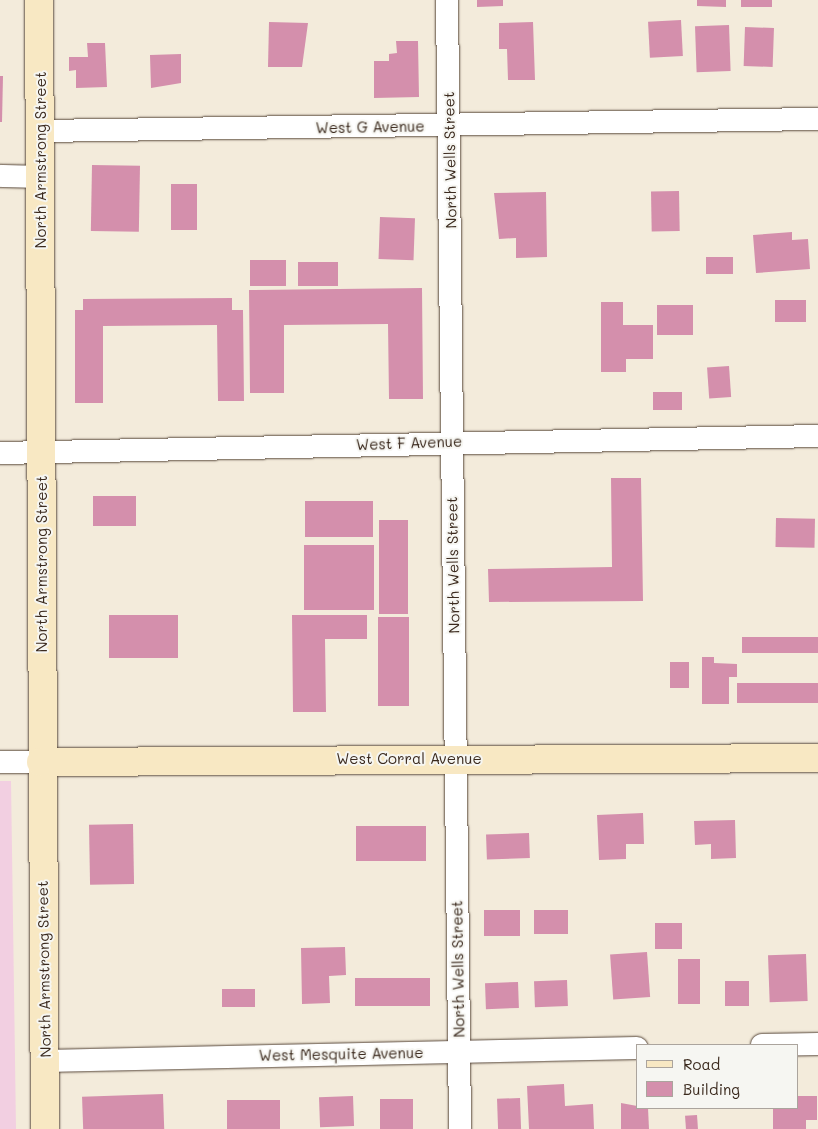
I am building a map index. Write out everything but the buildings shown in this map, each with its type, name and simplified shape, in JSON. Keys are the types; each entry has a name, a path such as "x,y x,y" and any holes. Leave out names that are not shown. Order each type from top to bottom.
{"main road":[{"name":"North Armstrong Street","path":"39,0 42,131 40,177 42,454 41,762 45,1129"},
{"name":"West Corral Avenue","path":"41,762 818,758"}],"street":[{"name":"North Wells Street","path":"447,0 450,126 454,759 460,1129"},
{"name":"West G Avenue","path":"42,131 818,119"},
{"path":"0,176 40,177"},
{"name":"West F Avenue","path":"0,453 42,454 452,442 818,436"},
{"name":"West Corral Avenue","path":"0,762 41,762"},
{"path":"798,1044 818,1044"},
{"name":"West Mesquite Avenue","path":"45,1061 636,1048"}],"shaded area":[{"path":"0,781 11,781 16,1129 0,1129"}]}
